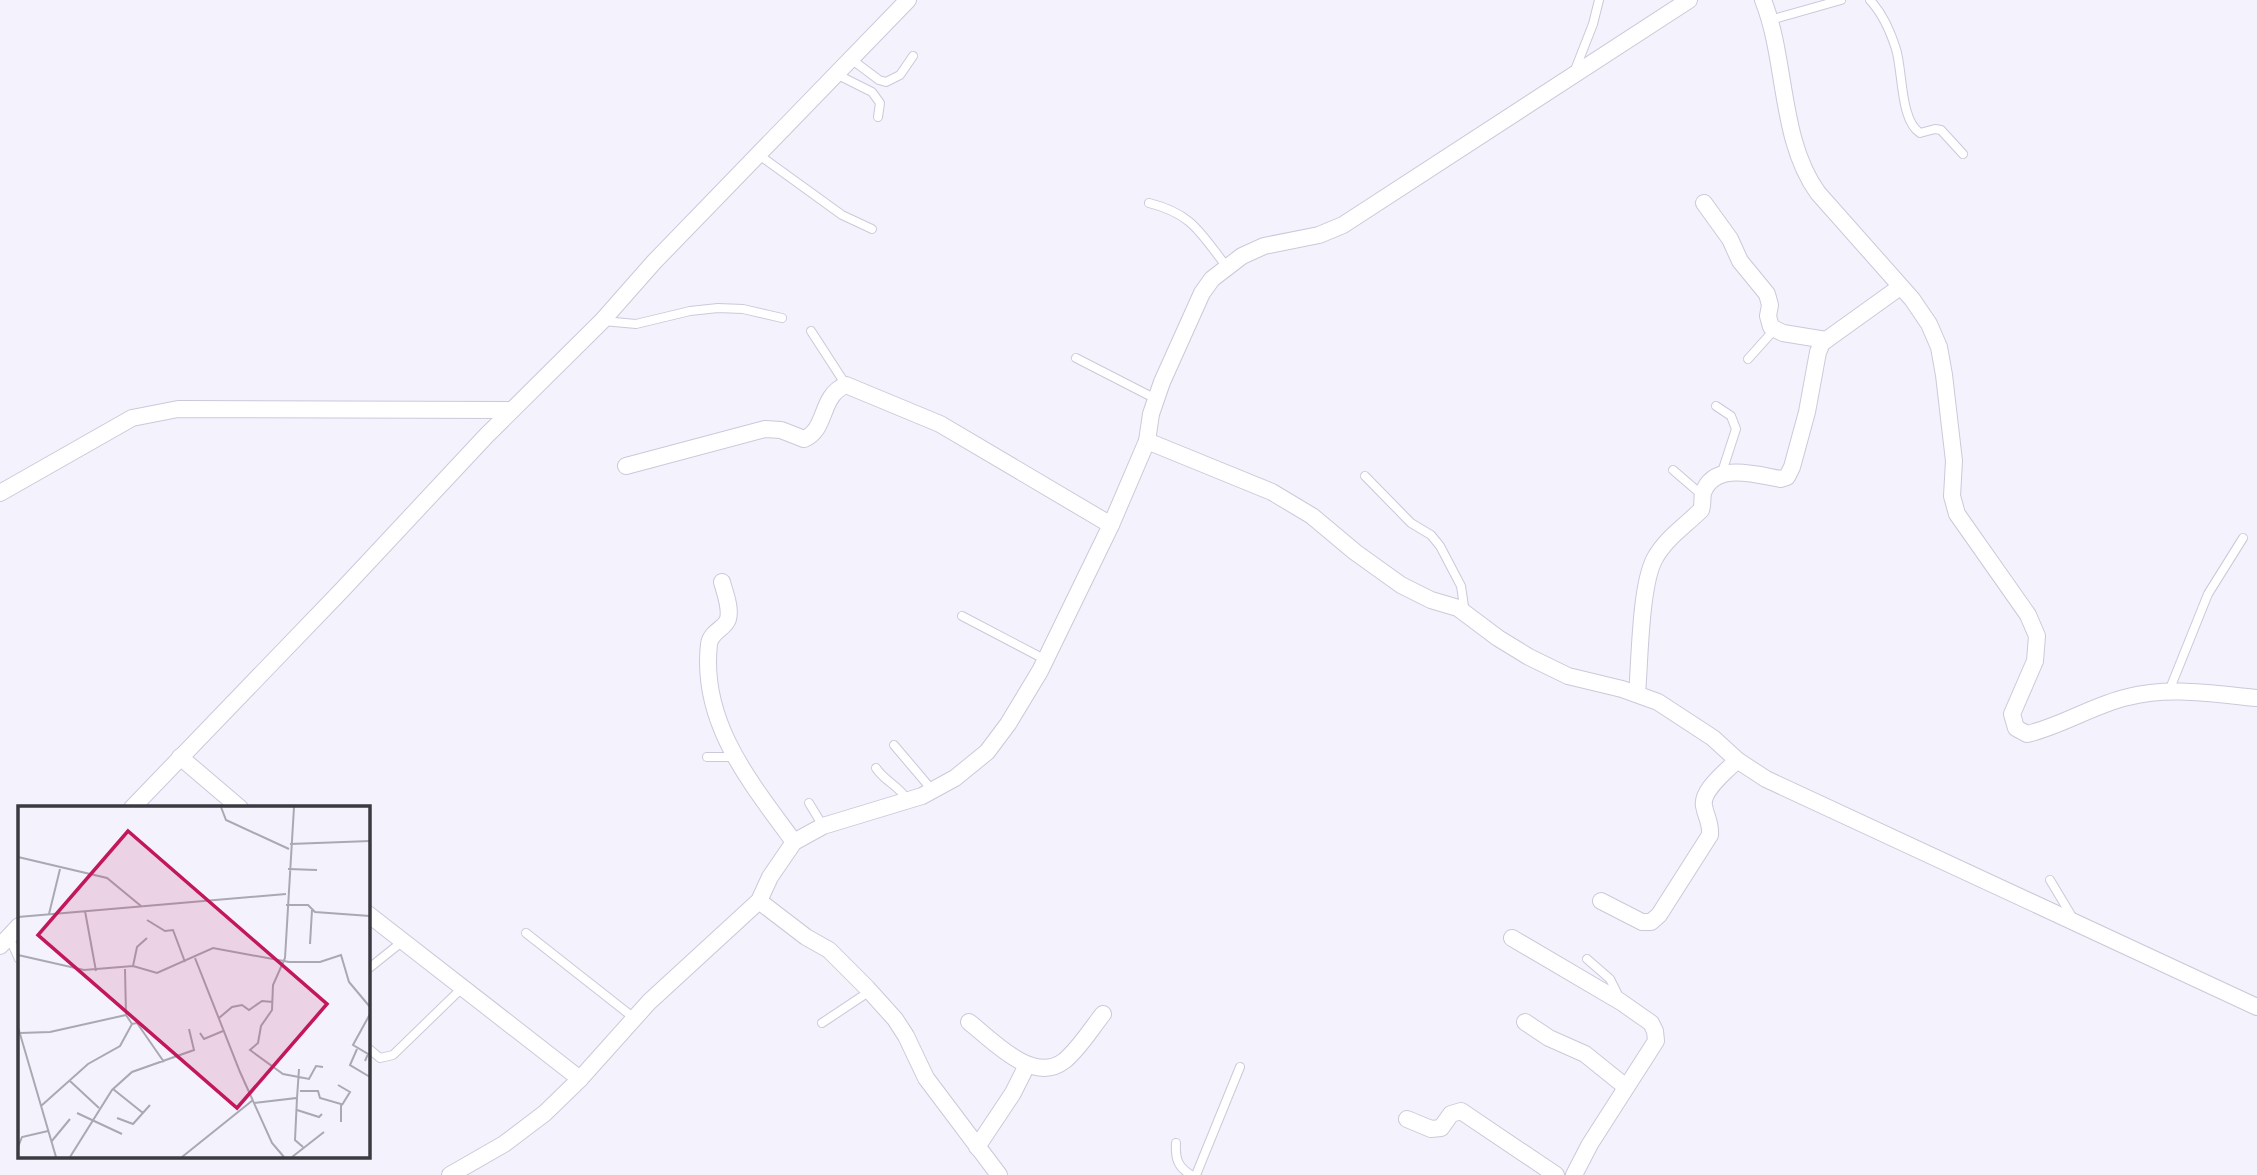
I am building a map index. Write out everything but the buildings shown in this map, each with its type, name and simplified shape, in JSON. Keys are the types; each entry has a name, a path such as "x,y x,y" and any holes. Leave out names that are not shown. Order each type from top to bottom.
{"street":[{"path":"133,806 908,0"},
{"path":"450,1175 504,1144 545,1113 580,1079 634,1018 759,901 770,877 794,842 823,826 933,791 955,778 987,752 1008,724 1046,660 1111,525 1147,441 1156,399 1175,349 1202,292 1212,279 1242,256 1264,246 1319,235 1343,225 1689,0"},
{"path":"1763,0 1770,20 1797,148 1807,177 1923,314 1939,347 1948,401 1954,461 1952,496 1957,514 2028,615 2037,636 2035,661 2012,714 2016,728 2026,734 2046,729 2128,697 2169,691 2257,698"},
{"path":"1704,203 1730,239 1740,261 1767,294 1770,304 1769,322 1774,330 1826,340"},
{"path":"1637,694 1647,582 1654,560 1671,538 1701,510 1702,495 1711,481 1728,472 1781,479 1790,472 1807,412 1818,352 1826,340 1900,286"},
{"path":"626,466 765,429 781,430 804,439 819,425 836,389 846,385 940,424 1111,525"},
{"path":"0,493 132,418 178,410 512,410"},
{"path":"1147,441 1272,492 1312,516 1355,552 1401,585 1431,600 1458,608 1498,638 1568,676 1658,702 1713,738 1737,760 1788,791 2257,1007"},
{"path":"722,582 729,616 728,622 715,633 709,644 711,702 734,757 794,842"},
{"path":"180,757 239,806"},
{"path":"1601,901 1642,922 1651,922 1659,915 1710,835 1711,825 1703,805 1706,794 1737,760"},
{"path":"759,901 806,937 829,950 895,1019 926,1078 999,1175"},
{"path":"369,915 580,1079"},
{"path":"1512,938 1621,1002 1651,1023 1655,1031 1656,1041 1590,1144 1574,1175"},
{"path":"969,1022 1027,1065 1038,1069 1048,1068 1065,1060 1103,1014"},
{"path":"1525,1022 1549,1038 1585,1054 1626,1087"},
{"path":"977,1147 1013,1093 1027,1065"},
{"path":"1408,1119 1431,1129 1441,1128 1451,1114 1461,1111 1556,1175"}],"lane":[{"path":"1573,76 1599,0"},
{"path":"1770,20 1841,0"},
{"path":"1871,0 1895,47 1910,123 1920,133 1941,130 1955,142 1963,154"},
{"path":"851,58 879,80 886,82 900,75 913,56"},
{"path":"836,74 872,92 880,103 878,117"},
{"path":"759,155 842,215 872,229"},
{"path":"1149,203 1168,208 1187,218 1227,267"},
{"path":"602,321 636,324 718,308 743,309 782,318"},
{"path":"1748,359 1774,330"},
{"path":"811,331 846,385"},
{"path":"1076,358 1156,399"},
{"path":"1716,406 1731,416 1736,429 1721,475"},
{"path":"1673,470 1702,495"},
{"path":"1365,476 1411,523 1431,535 1440,546 1461,586 1465,613"},
{"path":"2169,691 2208,594 2243,538"},
{"path":"962,616 1046,660"},
{"path":"894,745 933,791"},
{"path":"707,757 734,757"},
{"path":"876,768 881,776 901,789 908,801"},
{"path":"809,803 823,826"},
{"path":"2050,880 2077,925"},
{"path":"526,933 634,1018"},
{"path":"9,937 18,956"},
{"path":"369,968 402,941"},
{"path":"1587,959 1611,979 1621,1002"},
{"path":"369,1049 380,1058 393,1055 463,986"},
{"path":"822,1023 870,991"},
{"path":"1176,1143 1178,1163 1182,1169 1194,1175 1240,1067"}]}
